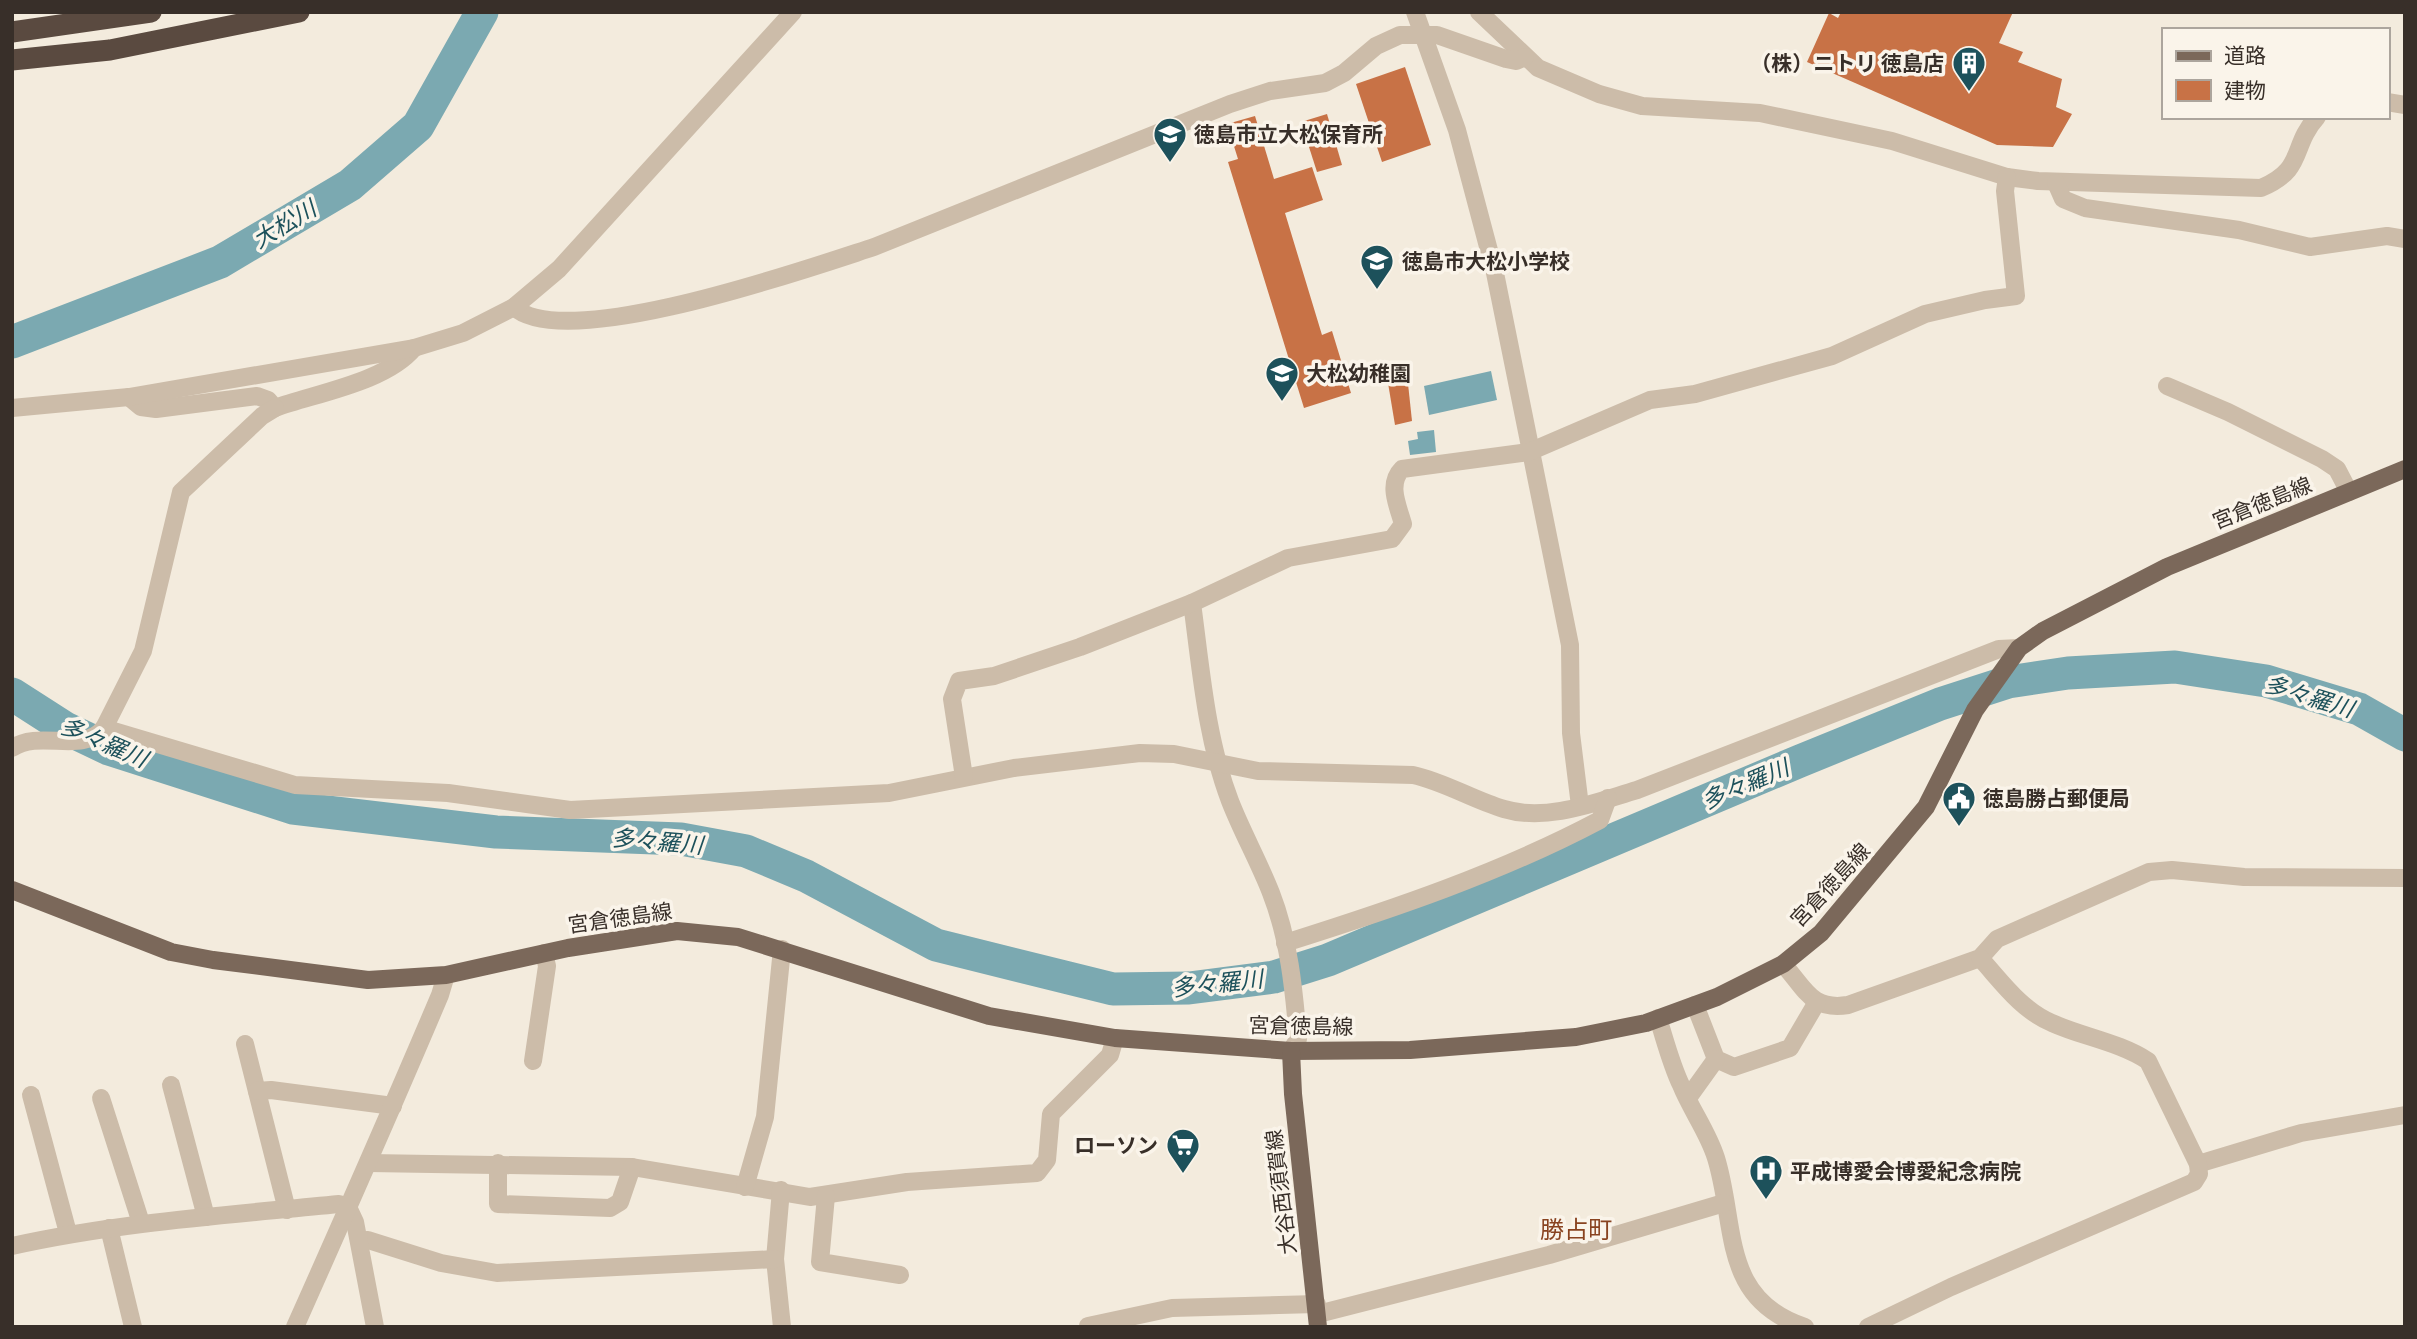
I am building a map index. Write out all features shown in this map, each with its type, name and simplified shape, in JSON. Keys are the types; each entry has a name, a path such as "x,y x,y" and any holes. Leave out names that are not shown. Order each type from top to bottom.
{"highway":[{"path":"12,32 151,12"},
{"path":"12,60 110,50 299,12"}],"main road":[{"name":"宮倉徳島線","path":"12,890 77,918 171,952 368,980 446,975 544,953 677,931 738,936 989,1016 1115,1038 1291,1051 1410,1050 1576,1037 1658,1018 1695,1005 1783,964 1821,933 1926,807 1975,710 2007,663 2020,648 2043,631 2166,567 2405,469"},
{"name":"大谷西須賀線","path":"1291,1051 1293,1094 1318,1315"}],"street":[{"path":"12,408 129,397 414,348 463,333 514,307 559,269 793,12"},
{"path":"1415,12 1457,130 1495,273 1570,645 1572,733 1580,806"},
{"path":"1479,12 1525,57 1565,81 1642,106 1760,113 1892,141 2007,177 2056,183 2261,188 2281,180 2294,164 2308,127 2315,119"},
{"path":"514,307 524,316 583,320 651,311 725,293 874,247 1130,141 1230,104 1270,92 1325,83 1344,73 1387,40 1400,35 1425,35 1456,40 1516,61 1525,57"},
{"path":"964,777 952,699 959,681 994,676 1027,666 1192,603 1288,558 1392,539 1403,524 1393,485 1396,475 1402,469 1529,452 1650,400 1695,394 1832,356 1925,314 2016,296 2005,191 2007,177"},
{"path":"2056,183 2063,199 2085,208 2239,230 2310,247 2387,236 2405,239"},
{"path":"102,731 143,651 181,492 262,416 275,408 387,371 404,360 414,348"},
{"path":"2167,386 2228,412 2322,459 2337,469 2349,492"},
{"path":"129,397 141,407 156,409 257,396 268,400 275,408"},
{"path":"1192,603 1209,720 1219,764 1230,801 1272,895 1286,949 1298,1039 1291,1051"},
{"path":"12,748 24,740 40,738 69,743 102,731 295,785 448,793 570,810 889,793 964,777 1140,753 1174,754 1258,771 1413,775 1435,780 1503,809 1529,814 1580,806 1637,790 1999,649 2020,648"},
{"path":"1286,949 1551,846 1600,820 1608,798"},
{"path":"1783,964 1817,1002 1831,1007 1848,1005 1980,958 1997,939 2149,872 2172,870 2244,877 2405,878"},
{"path":"745,1187 765,1116 782,949"},
{"path":"533,1061 547,966 544,953"},
{"path":"1868,1327 1951,1287 2194,1182 2199,1174 2198,1164 2148,1061 2134,1052 2050,1023 2022,1004 1980,958"},
{"path":"295,1327 320,1264 369,1163 446,975"},
{"path":"1695,1005 1716,1059 1734,1067 1790,1048 1798,1040 1817,1002"},
{"path":"1658,1018 1688,1098 1716,1159 1740,1275 1757,1299 1786,1321 1805,1327"},
{"path":"369,1163 632,1167 810,1197 907,1182 1037,1173 1047,1160 1051,1114 1110,1055 1115,1038"},
{"path":"245,1044 287,1210"},
{"path":"1688,1098 1716,1059"},
{"path":"171,1085 206,1217"},
{"path":"257,1091 284,1091 393,1106"},
{"path":"31,1095 68,1233"},
{"path":"101,1098 141,1223"},
{"path":"2198,1164 2301,1133 2405,1115"},
{"path":"498,1163 498,1204 610,1208 620,1202 632,1167"},
{"path":"781,1190 775,1259 782,1327"},
{"path":"826,1196 820,1262 900,1275"},
{"path":"1088,1326 1172,1308 1318,1315 1549,1255 1724,1203"},
{"path":"12,1246 68,1233 141,1223 339,1205 348,1207"},
{"path":"348,1207 360,1241 375,1327"},
{"path":"109,1228 134,1327"},
{"path":"360,1241 368,1240 440,1263 497,1273 775,1259"}],"water":[{"path":"1491,371 1497,400 1429,415 1424,386"},
{"path":"1434,430 1436,452 1410,455 1408,441 1418,439 1417,432"}],"building":[{"name":"（株）ニトリ 徳島店","path":"1841,12 2013,12 1999,43 2023,52 2018,62 2062,79 2056,107 2072,114 2053,147 1997,145 1807,62 1829,13 1838,18"},
{"path":"1405,67 1431,145 1382,162 1356,84"},
{"path":"1327,114 1342,165 1317,172 1301,122"},
{"path":"1255,116 1274,179 1312,167 1323,200 1285,213 1322,335 1332,331 1351,393 1304,408 1228,162 1238,159 1227,124"},
{"path":"1406,365 1412,421 1395,425 1386,371"}],"waterway":[{"name":"大松川","path":"12,342 220,262 350,185 418,126 482,12"},
{"name":"多々羅川","path":"12,694 65,728 109,749 293,808 496,832 681,839 746,851 806,876 936,945 1113,989 1189,988 1274,977 1328,960 1800,761 1940,704 2008,682 2068,673 2175,667 2266,681 2359,709 2405,735"}],"place":[{"name":"（株）ニトリ 徳島店","path":"1969,93"},
{"name":"徳島市立大松保育所","path":"1170,164"},
{"name":"徳島市大松小学校","path":"1377,291"},
{"name":"大松幼稚園","path":"1282,403"},
{"name":"徳島勝占郵便局","path":"1959,828"},
{"name":"ローソン","path":"1183,1175"},
{"name":"平成博愛会博愛紀念病院","path":"1766,1201"}],"district":[{"name":"勝占町","path":"1576,1229"}]}
